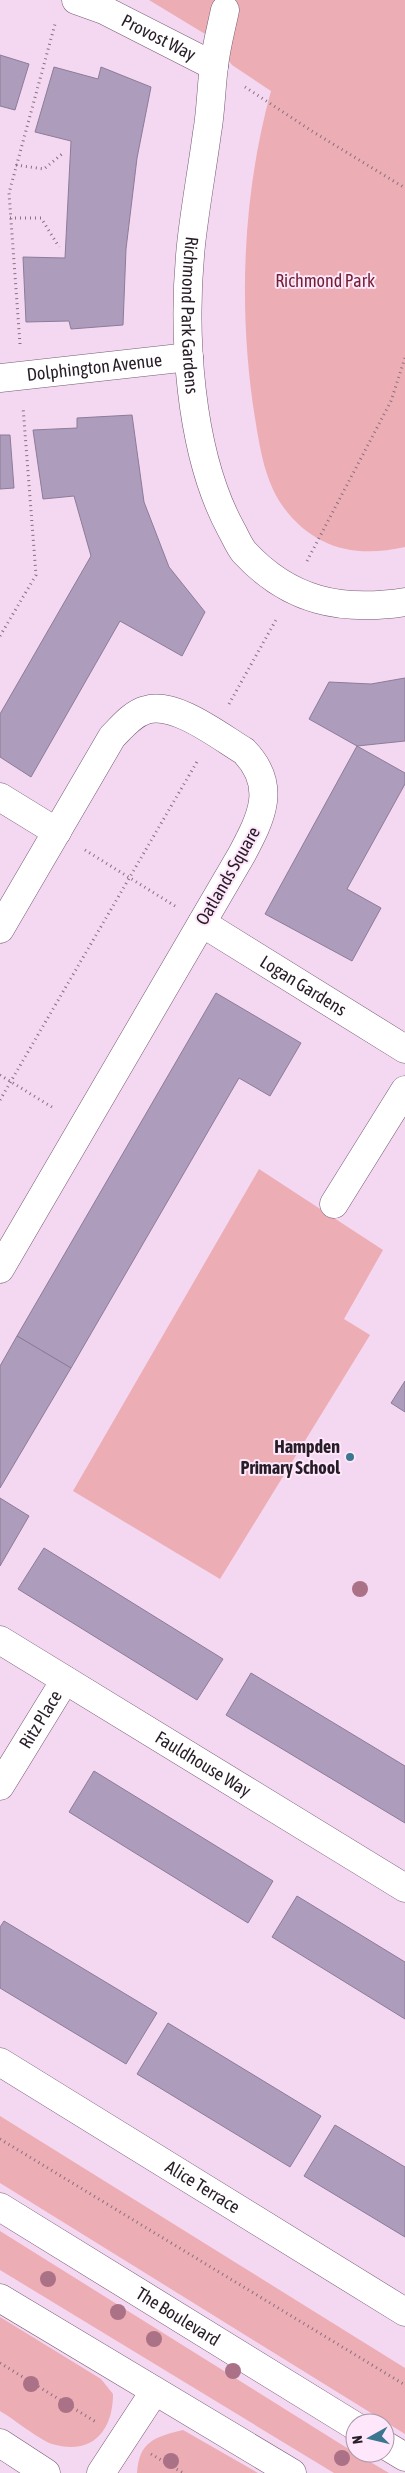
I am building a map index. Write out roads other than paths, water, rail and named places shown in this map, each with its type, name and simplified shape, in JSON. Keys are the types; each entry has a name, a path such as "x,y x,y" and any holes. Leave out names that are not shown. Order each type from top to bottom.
{"street":[{"name":"Provost Way","path":"76,0 104,10 214,66"},
{"name":"Richmond Park Gardens","path":"225,10 214,66 211,110 191,246 188,310 189,357 195,413 220,508 243,550 269,575 292,590 338,605 378,606 405,602"},
{"name":"Dolphington Avenue","path":"11,377 189,357"},
{"name":"Oatlands Square","path":"0,929 112,737 127,721 145,710 161,708 179,713 244,751 253,760 262,778 264,798 260,820 0,1269"},
{"path":"0,797 57,832"},
{"name":"Logan Gardens","path":"202,923 405,1049"},
{"path":"334,1204 405,1090"},
{"name":"Fauldhouse Way","path":"0,1640 405,1888"},
{"name":"Ritz Place","path":"0,1786 65,1680"},
{"name":"Alice Terrace","path":"0,2062 405,2312"},
{"name":"The Boulevard","path":"0,2207 345,2420"},
{"path":"0,2298 292,2473"},
{"path":"101,2473 154,2392"},
{"path":"0,2443 46,2473"}],"place":[{"name":"Hampden Primary School","path":"350,1457"}],"park label":[{"name":"Richmond Park","path":"325,281"}]}
